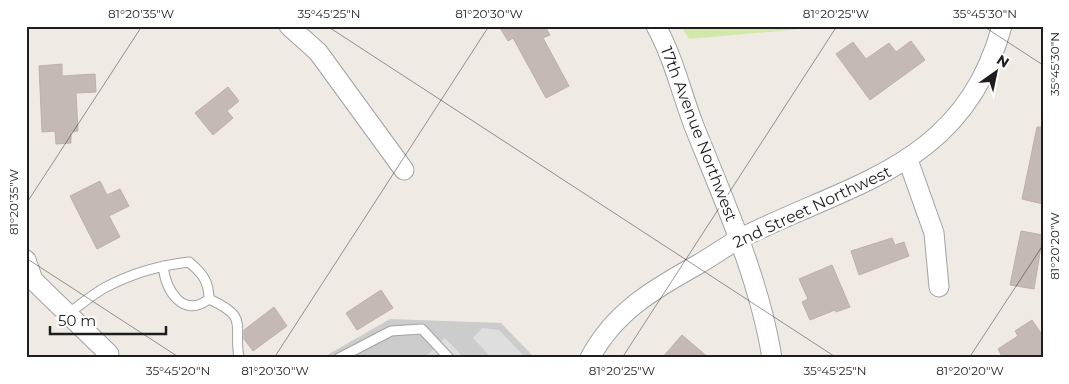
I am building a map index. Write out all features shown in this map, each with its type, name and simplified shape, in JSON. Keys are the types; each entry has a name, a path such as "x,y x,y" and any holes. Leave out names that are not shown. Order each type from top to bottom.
{"street":[{"path":"289,26 318,52 404,170"},
{"name":"2nd Street Northwest","path":"590,358 608,329 637,301 662,284 739,239 832,199 908,160 942,131 969,98 994,50 1002,26"},
{"name":"17th Avenue Northwest","path":"657,27 677,72 692,120 739,239 758,298 772,358"},
{"path":"908,160 934,233 939,288"},
{"path":"26,260 30,284 68,314 109,354"}],"lane":[{"path":"68,314 105,287 163,266 189,262 204,274 209,289 209,299"},
{"path":"163,266 165,282 171,293 188,306 200,306 209,299"},
{"path":"209,299 224,306 237,317 239,326 239,358"},
{"path":"339,358 391,332 422,329 449,358"}],"shaded area":[{"path":"390,319 501,323 535,358 322,358"},
{"path":"482,328 499,330 526,358 486,358 489,355 473,338"},
{"path":"445,338 464,358 424,358"}],"green space":[{"path":"681,26 833,26 689,39"}],"building":[{"path":"499,26 545,26 550,35 543,38 569,86 546,98 513,38 508,41"},
{"path":"911,41 925,60 870,100 836,54 853,42 866,59 889,43 896,52"},
{"path":"62,64 62,76 95,74 96,92 76,93 78,131 71,132 71,143 56,144 55,131 42,132 39,66"},
{"path":"228,87 239,101 227,111 233,118 213,135 195,113"},
{"path":"1037,127 1043,127 1043,204 1022,199"},
{"path":"100,181 107,195 120,189 129,206 109,216 120,237 97,249 70,196"},
{"path":"1021,231 1043,235 1034,289 1010,285"},
{"path":"892,238 895,245 904,242 909,256 859,275 851,251"},
{"path":"832,265 850,307 836,312 835,310 810,320 802,302 808,299 799,279"},
{"path":"381,290 393,308 357,330 346,313"},
{"path":"274,307 287,326 253,351 244,339 244,330"},
{"path":"1032,320 1043,336 1043,358 1003,358 998,349 1018,336 1015,331"},
{"path":"682,335 709,358 662,358"}]}
